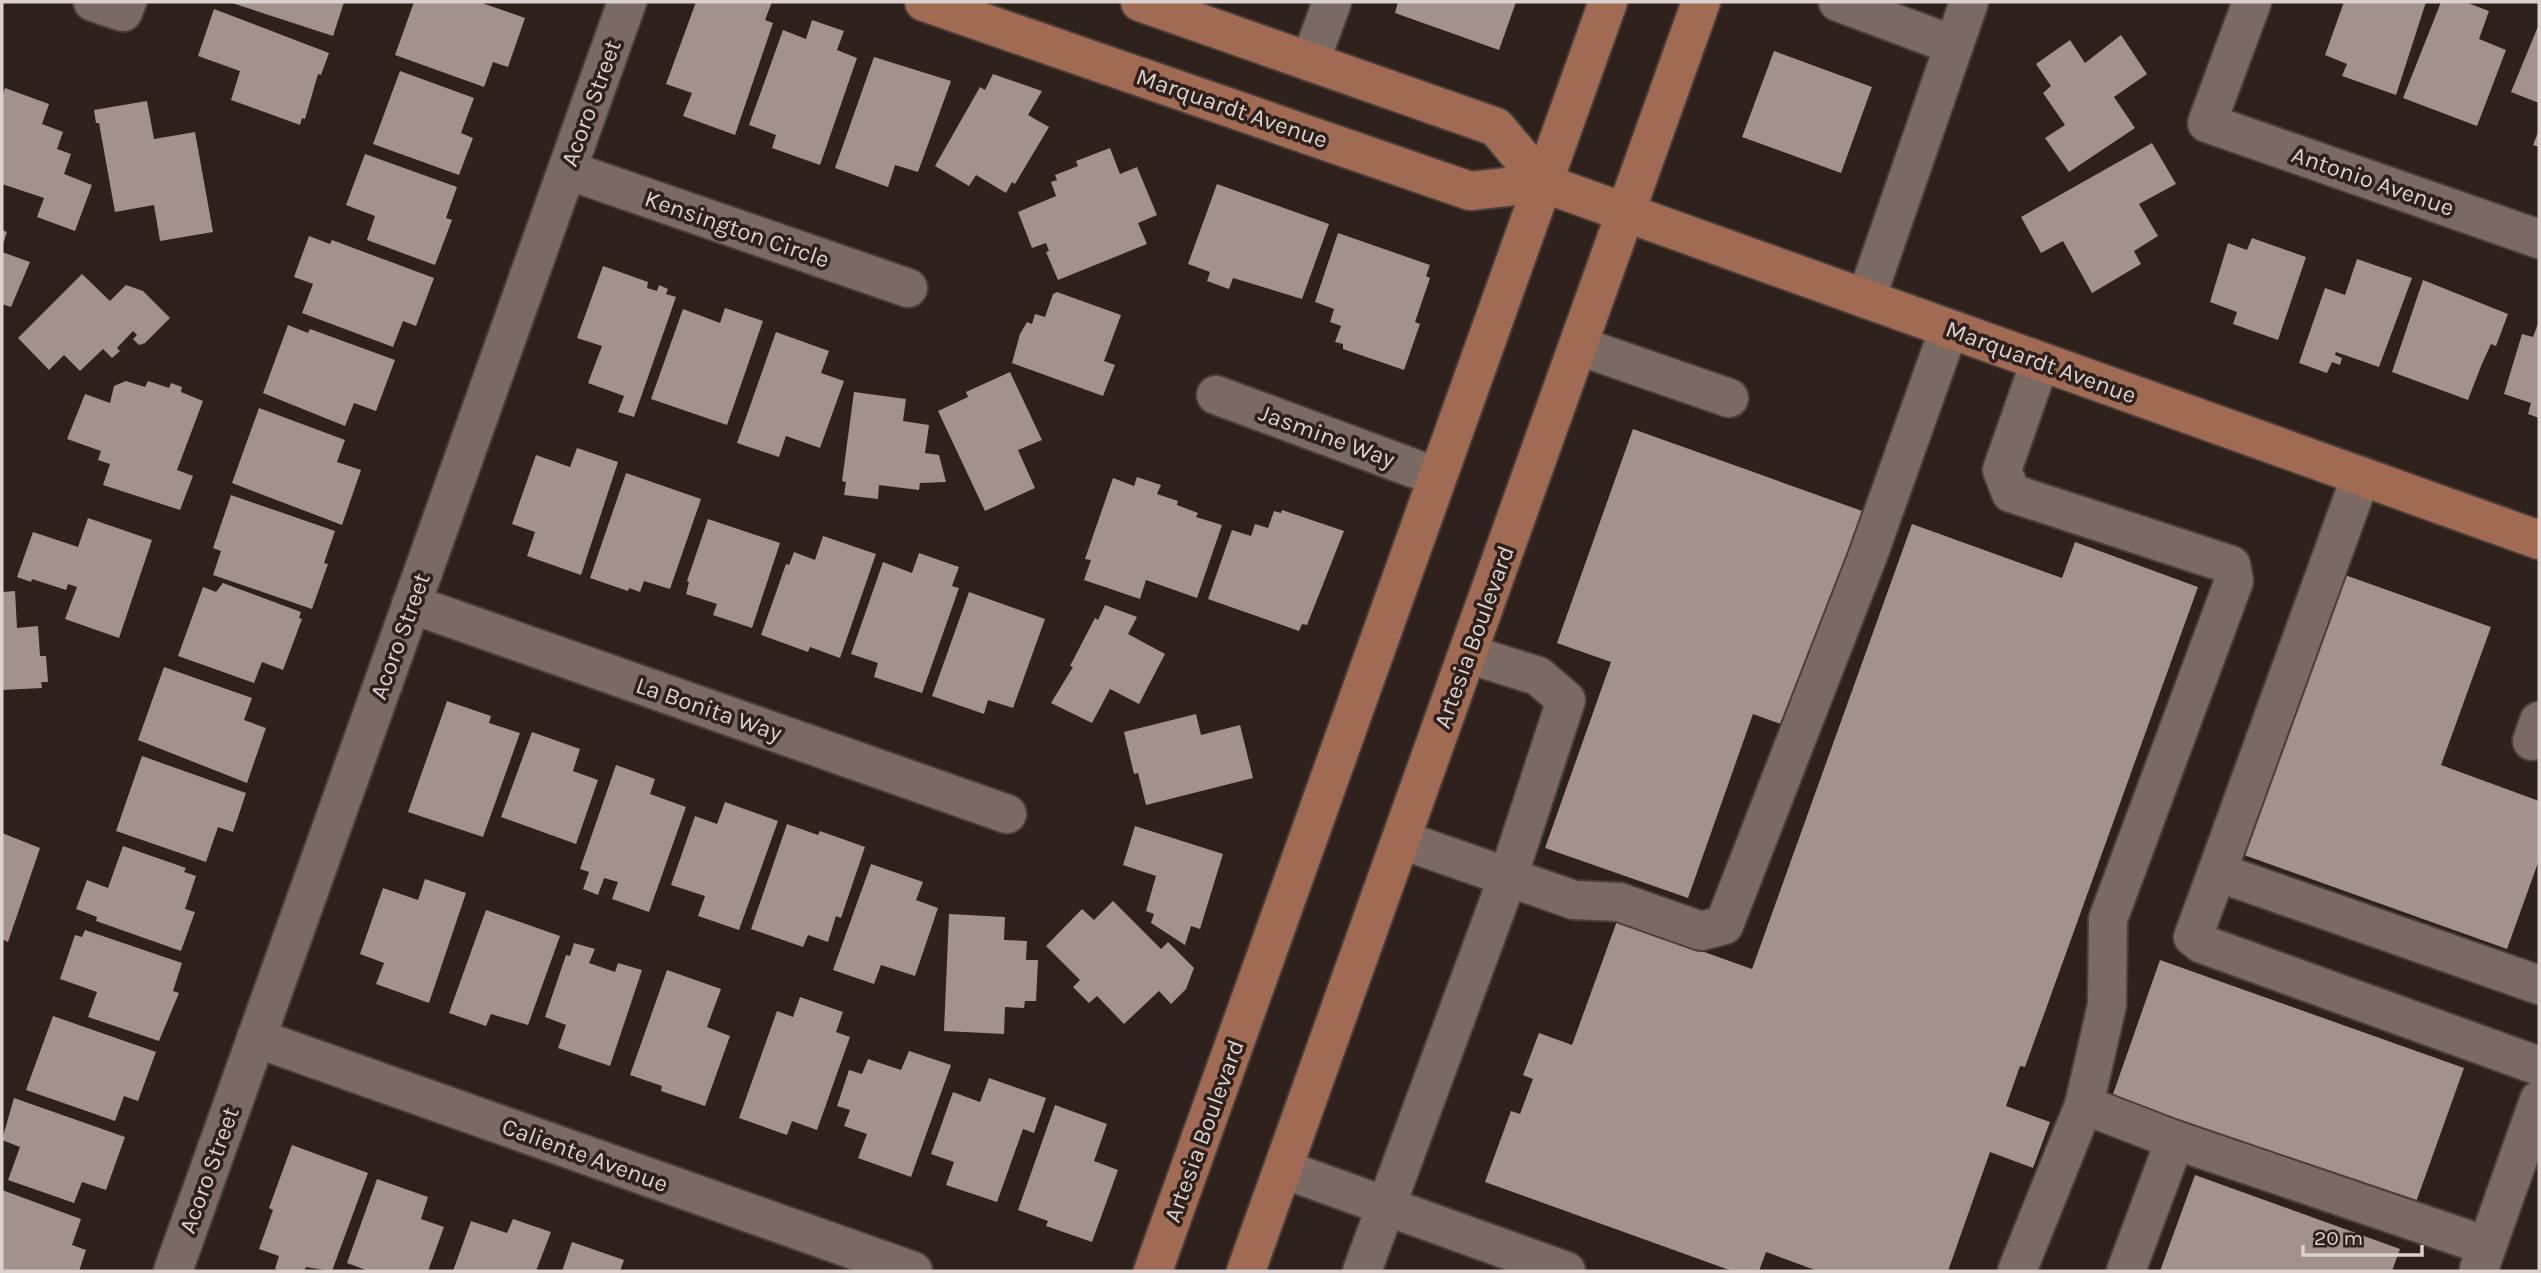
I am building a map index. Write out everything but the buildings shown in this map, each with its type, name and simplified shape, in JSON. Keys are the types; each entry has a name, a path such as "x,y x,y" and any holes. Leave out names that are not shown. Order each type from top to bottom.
{"main road":[{"name":"Marquardt Avenue","path":"924,2 1470,191 1543,183 2539,540"},
{"path":"1140,2 1496,127 1543,183"},
{"name":"Artesia Boulevard","path":"1153,1271 1608,2"},
{"name":"Artesia Boulevard","path":"1246,1271 1701,2"}],"street":[{"name":"Acoro Street","path":"173,1271 627,2"},
{"path":"1310,62 1332,2"},
{"path":"1838,2 1953,45"},
{"path":"1866,299 1969,2"},
{"name":"Antonio Avenue","path":"2252,2 2207,123 2539,239"},
{"name":"Kensington Circle","path":"567,170 908,288"},
{"path":"1402,840 1574,900 1619,902 1701,931 1724,925 1867,558 1949,329"},
{"path":"1578,346 1729,398"},
{"path":"2017,1271 2084,1105 2107,1005 2108,919 2234,581 2231,565 2011,493 2002,470 2040,362"},
{"name":"Jasmine Way","path":"1216,395 1437,477"},
{"path":"2361,476 2193,937 2202,944 2539,1066"},
{"name":"La Bonita Way","path":"411,604 1007,814"},
{"path":"1362,1271 1388,1207 1508,877 1566,701 1538,676 1468,654"},
{"path":"2217,872 2539,985"},
{"name":"Caliente Avenue","path":"256,1038 913,1271"},
{"path":"2084,1105 2483,1259 2539,1100"},
{"path":"2126,1271 2175,1140"},
{"path":"1283,1169 1566,1271"}]}
